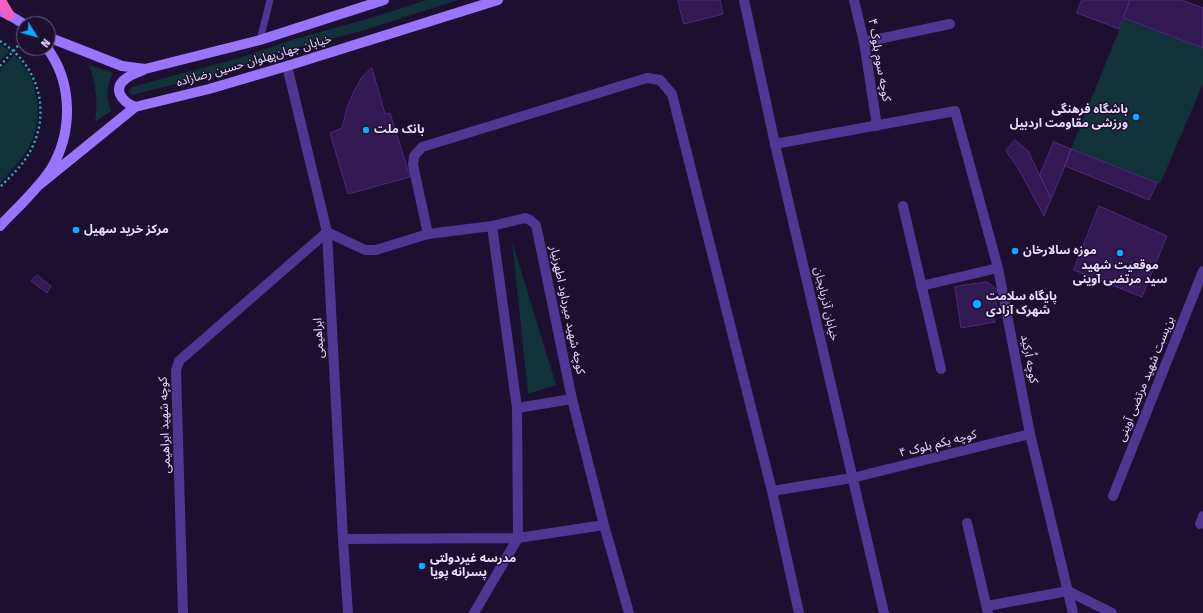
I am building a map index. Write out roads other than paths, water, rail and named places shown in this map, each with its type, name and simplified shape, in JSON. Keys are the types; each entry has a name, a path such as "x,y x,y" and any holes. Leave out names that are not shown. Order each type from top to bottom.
{"highway":[{"path":"0,0 4,13"}],"main road":[{"name":"خیابان جهان‌پهلوان حسین رضا‌زاده","path":"56,40 122,66 145,69 260,40 384,0"},
{"name":"خیابان جهان‌پهلوان حسین رضا‌زاده","path":"39,185 135,107 209,89 498,0"},
{"path":"4,13 16,20"},
{"path":"0,226 39,185 50,170 60,152 66,132 68,113 66,93 61,73 52,56"},
{"path":"135,107 127,104 122,99 119,92 121,84 128,77 145,69"}],"street":[{"name":"خیابان آذربایجان","path":"744,0 775,144 884,613"},
{"name":"کوچه سوم بلوک ۴","path":"854,0 864,42 877,126"},
{"path":"864,42 950,24"},
{"name":"ابراهیمی","path":"287,66 327,232 348,613"},
{"path":"428,234 413,165 414,156 422,147 647,78 660,80 672,94 772,491 799,613"},
{"name":"کوچه اُرکید","path":"877,126 955,111 998,268 1030,434 1073,613"},
{"path":"775,144 877,126"},
{"path":"903,206 941,369"},
{"name":"کوچه شهید میرداود اطهرنیار","path":"327,232 365,250 376,250 428,234 492,226 525,218 536,225 572,399 604,524 629,613"},
{"path":"474,613 518,538 517,408 492,226"},
{"name":"کوچه شهید ابراهیمی","path":"183,613 176,370 179,361 327,232"},
{"path":"921,286 998,268"},
{"name":"بن‌بست شهید مرتضی آوینی","path":"1113,496 1203,271"},
{"path":"517,408 572,399"},
{"name":"کوچه یکم بلوک ۴","path":"772,491 852,478 1030,434"},
{"path":"967,523 987,610 1068,591 1112,613"},
{"path":"343,539 518,538 604,524"}],"lane":[{"path":"260,40 270,0"}],"place":[{"name":"باشگاه فرهنگی ورزشی مقاومت اردبیل","path":"1136,117"},
{"name":"بانک ملت","path":"366,130"},
{"name":"مرکز خرید سهیل","path":"76,230"},
{"name":"موزه سالارخان","path":"1015,251"},
{"name":"موقعیت شهید سید مرتضی آوینی","path":"1120,253"},
{"name":"پایگاه سلامت شهرک آزادی","path":"977,304"},
{"name":"مدرسه غیردولتی پسرانه پویا","path":"422,566"}]}
